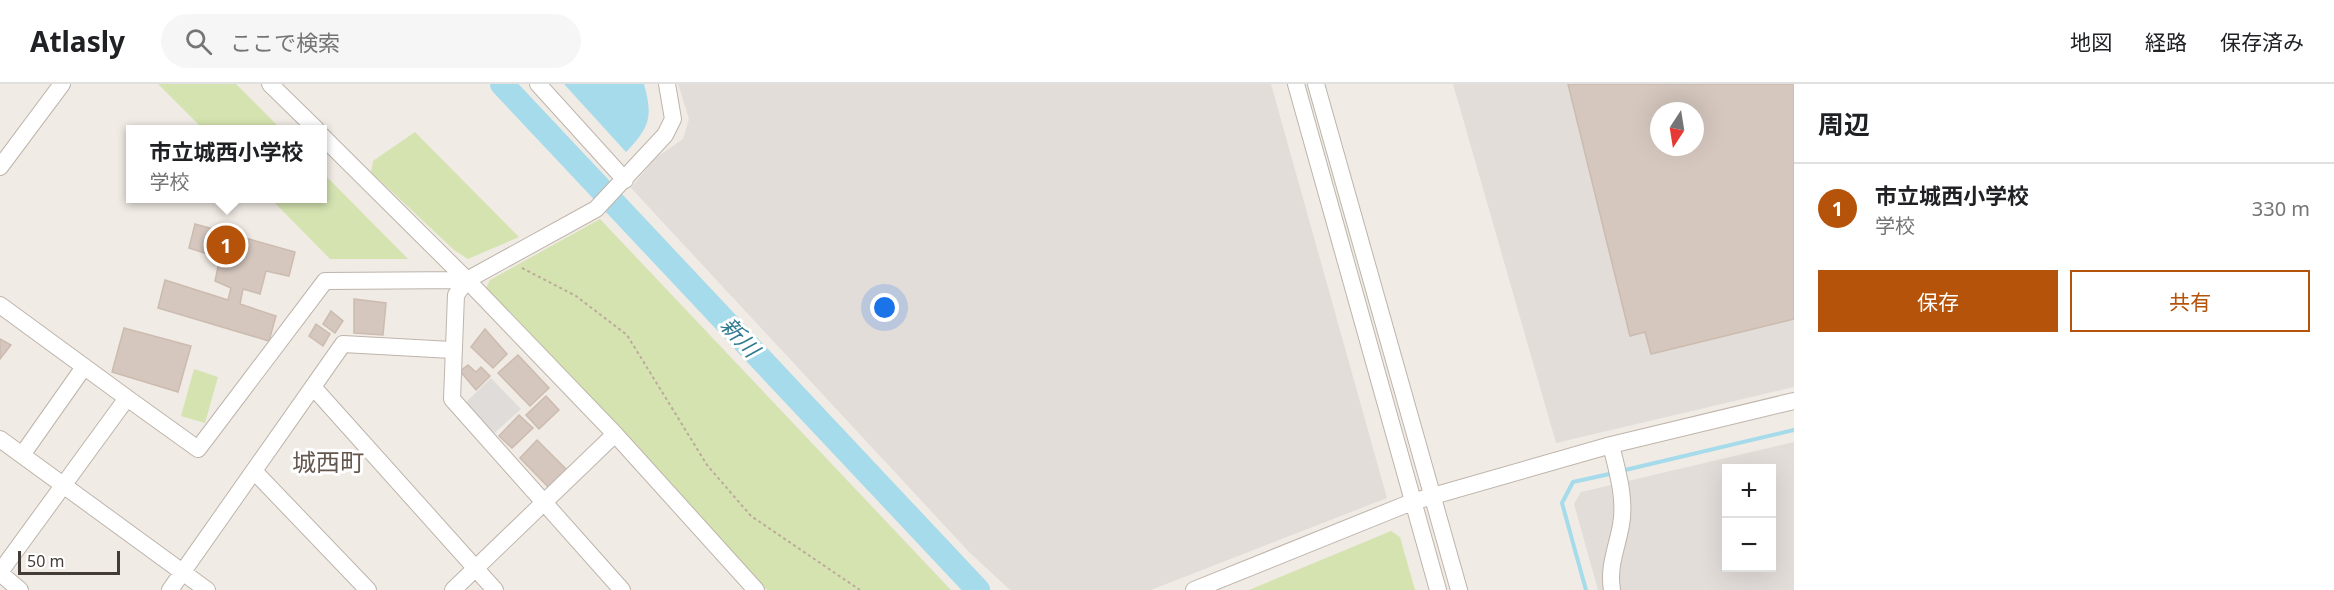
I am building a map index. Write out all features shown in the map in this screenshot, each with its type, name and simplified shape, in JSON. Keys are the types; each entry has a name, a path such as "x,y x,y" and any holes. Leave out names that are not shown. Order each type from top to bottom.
{"street":[{"path":"0,167 62,84"},
{"path":"270,84 312,125"},
{"path":"538,84 625,180"},
{"path":"622,590 543,504 452,399 452,350 456,295 467,280 596,209 625,180 665,135 673,119 667,84"},
{"path":"1296,84 1438,589"},
{"path":"1316,84 1459,590"},
{"path":"327,141 467,280 615,434 756,590"},
{"path":"0,304 198,449 325,281 467,280"},
{"path":"170,590 343,344 452,350"},
{"path":"22,455 84,367"},
{"path":"314,388 495,590"},
{"path":"20,590 0,572 62,483 127,398"},
{"path":"1194,590 1412,502 1611,445 1794,401"},
{"path":"453,590 615,434"},
{"path":"0,439 207,590"},
{"path":"1611,445 1621,488 1622,524 1612,552 1612,590"},
{"path":"254,471 368,590"}],"path":[{"path":"506,259 576,296 627,335 707,465 737,503 751,516 860,590"}],"shaded area":[{"path":"678,84 1271,84 1387,498 1151,590 1010,590 969,552 631,188 654,159 683,139 689,119"},
{"path":"1453,84 1794,84 1794,387 1556,443"},
{"path":"491,378 521,409 491,436 463,405"},
{"path":"1794,442 1794,590 1598,590 1574,504 1581,492"}],"green space":[{"path":"158,84 236,84 277,125 199,125"},
{"path":"415,132 519,237 468,259 454,250 371,172 373,161"},
{"path":"327,177 408,259 330,259 275,203 327,203"},
{"path":"600,219 951,590 767,590 485,290 490,280"},
{"path":"194,369 218,377 205,423 181,416"},
{"path":"1391,531 1400,537 1415,590 1249,590"}],"water":[{"path":"564,84 644,84 649,113 645,128 626,152"}],"building":[{"path":"1568,84 1794,84 1794,319 1651,354 1645,332 1630,336"},
{"path":"195,224 295,252 289,276 266,271 260,294 243,289 240,304 276,316 269,341 158,308 165,280 228,300 231,288 215,281 220,258 189,248"},
{"path":"354,299 386,303 383,335 354,333"},
{"path":"331,311 343,321 335,333 323,324"},
{"path":"316,324 330,334 323,346 309,336"},
{"path":"124,328 191,346 178,392 112,372"},
{"path":"485,329 507,354 493,368 471,347"},
{"path":"0,339 11,345 0,359"},
{"path":"518,355 549,388 530,406 498,373"},
{"path":"468,365 476,372 481,367 490,376 476,390 460,371"},
{"path":"546,396 559,410 539,429 526,415"},
{"path":"519,415 533,428 512,448 499,436"},
{"path":"537,440 570,473 552,491 520,458"}],"waterway":[{"name":"新川","path":"502,84 978,590"},
{"path":"1621,471 1794,430"},
{"path":"1586,590 1562,503 1573,482 1614,473"}],"place":[{"name":"市立城西小学校","path":"226,245"}],"district":[{"name":"城西町","path":"328,463"}]}
